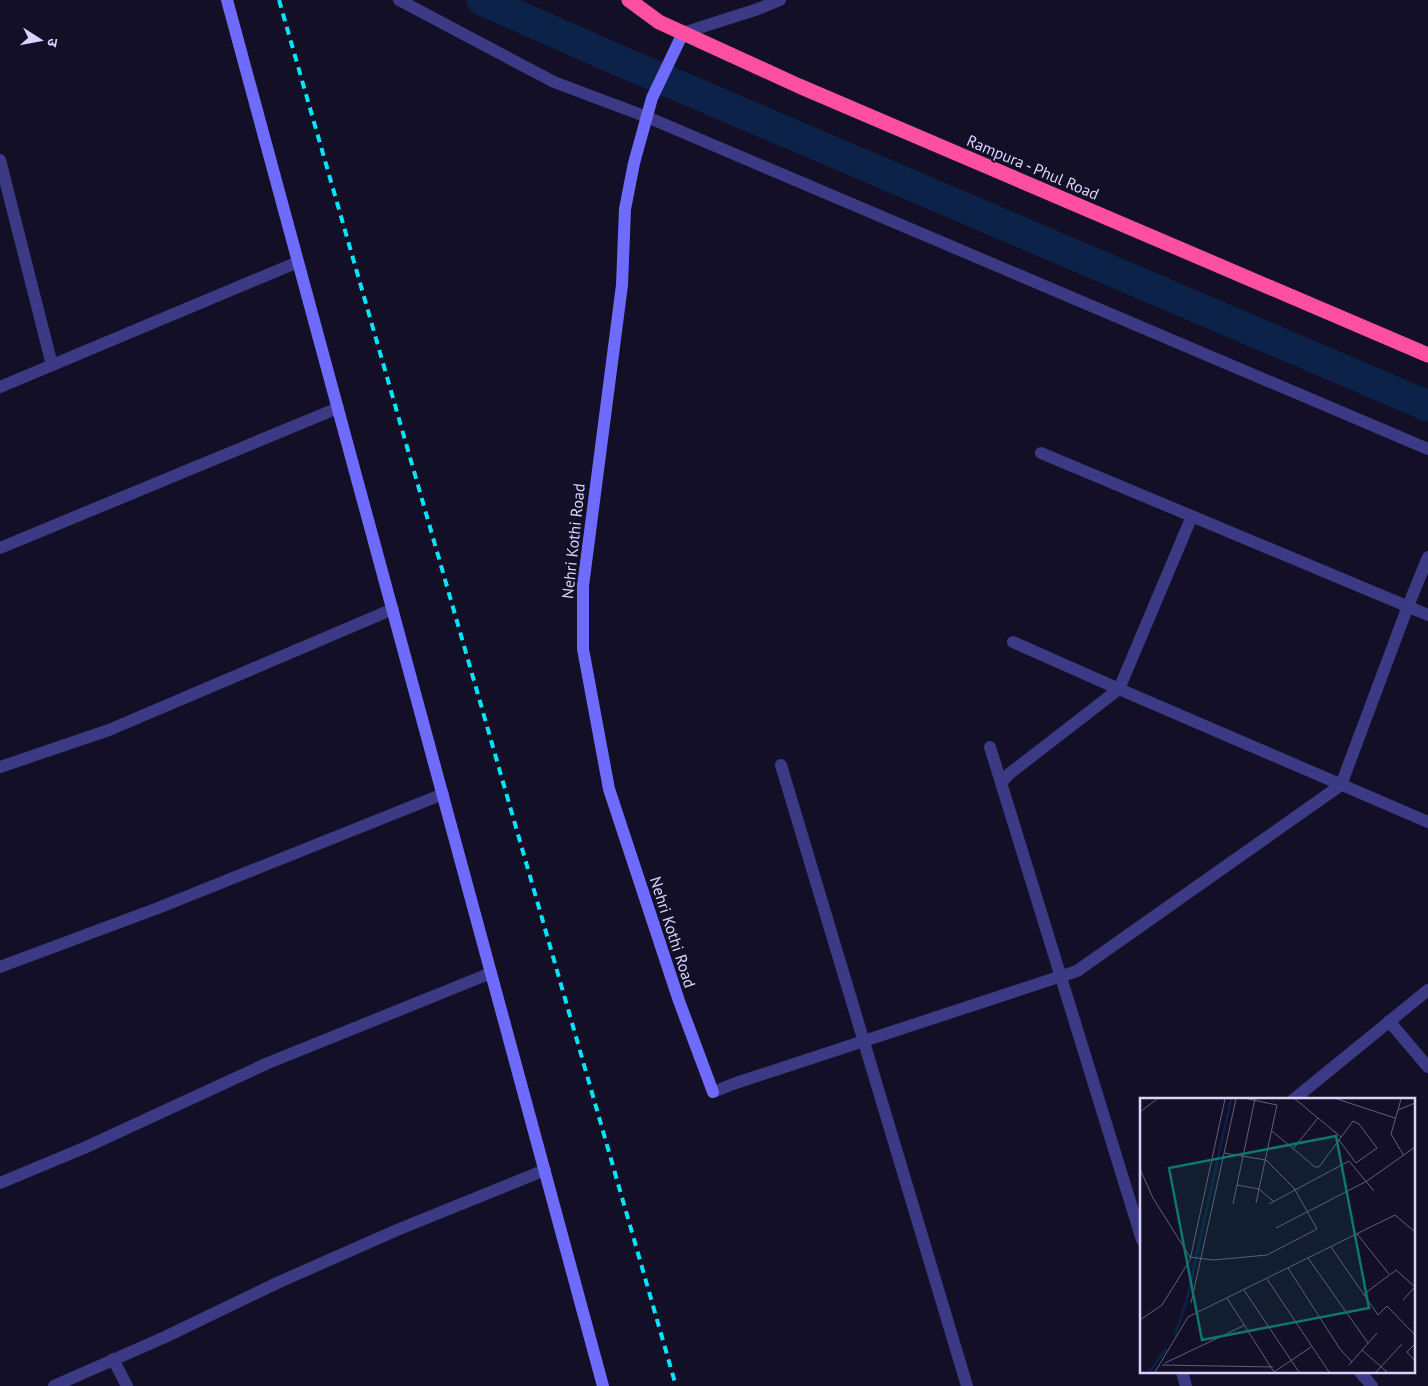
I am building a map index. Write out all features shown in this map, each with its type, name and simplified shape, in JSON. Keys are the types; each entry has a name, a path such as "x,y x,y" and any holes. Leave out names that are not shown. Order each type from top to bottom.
{"highway":[{"name":"Rampura - Phul Road","path":"629,0 659,22 800,86 1428,355"}],"street":[{"path":"227,0 603,1386"},
{"path":"399,0 554,82 648,117 1428,449"},
{"path":"683,33 780,0"},
{"name":"Nehri Kothi Road","path":"683,33 652,98 634,163 625,209 622,285 583,586 583,649 608,789 679,1001 713,1092 864,1041"},
{"path":"0,160 52,365"},
{"path":"0,387 298,262"},
{"path":"0,548 338,408"},
{"path":"1041,453 1428,615"},
{"path":"1002,782 1009,774 1118,689 1192,516"},
{"path":"864,1041 1077,971 1341,785 1428,557"},
{"path":"0,767 109,730 393,609"},
{"path":"1013,642 1428,822"},
{"path":"990,747 1140,1233"},
{"path":"781,764 966,1386"},
{"path":"0,967 158,908 443,794"},
{"path":"0,1183 84,1148 268,1063 491,972"},
{"path":"1295,1098 1428,990"},
{"path":"1389,1021 1428,1068"},
{"path":"54,1386 397,1230 545,1170"},
{"path":"113,1359 127,1386"},
{"path":"1362,1374 1372,1386"}],"waterway":[{"path":"482,0 604,54 1428,406"}],"railway":[{"path":"279,0 676,1386"}]}
